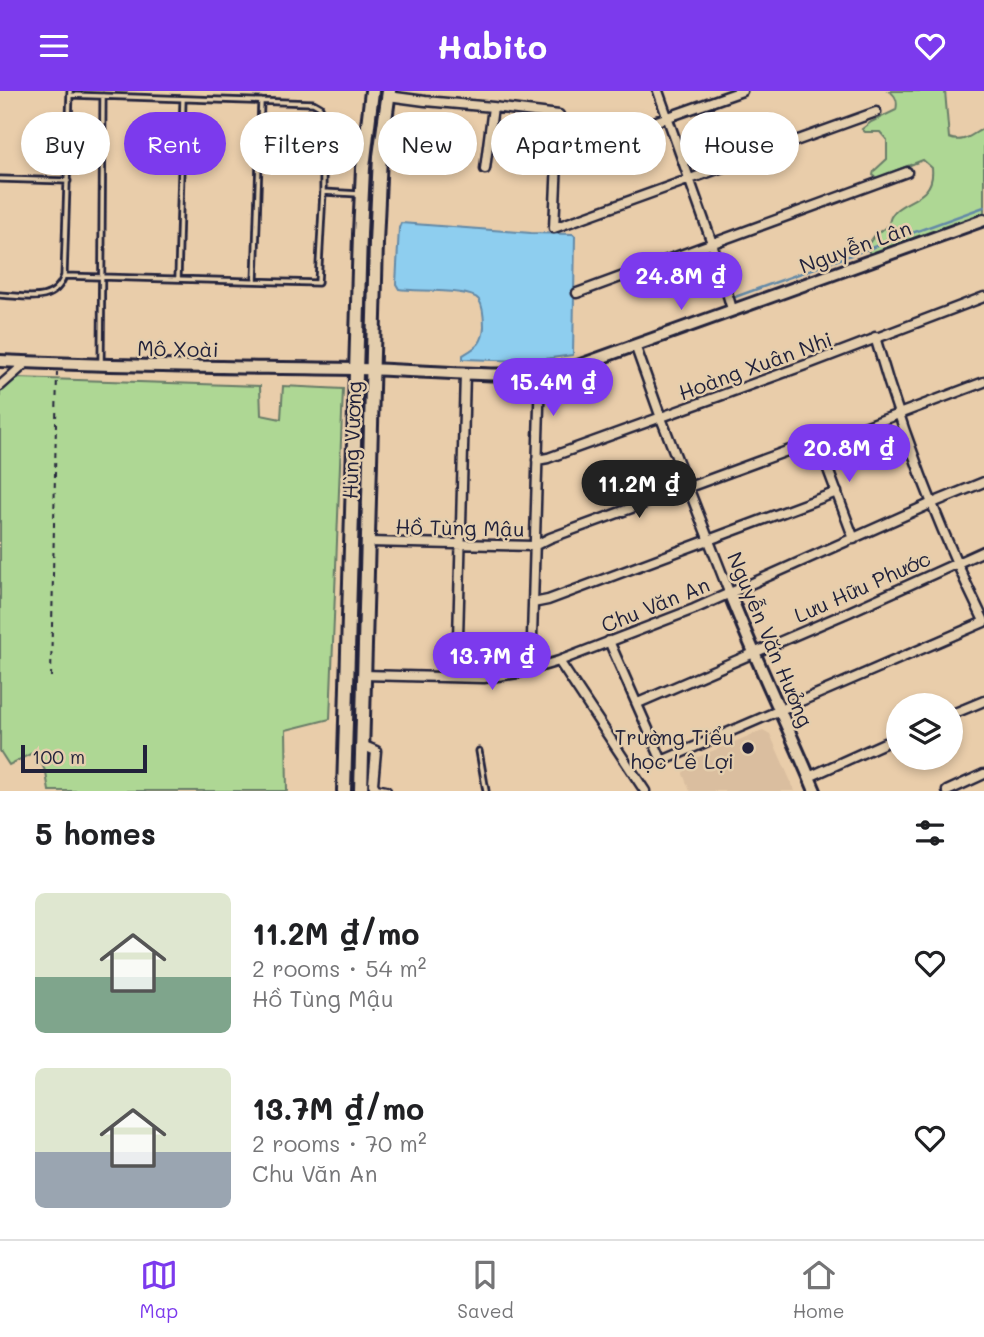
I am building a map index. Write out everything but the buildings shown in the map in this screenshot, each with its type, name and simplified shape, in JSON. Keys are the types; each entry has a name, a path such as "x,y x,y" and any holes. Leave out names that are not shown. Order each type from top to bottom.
{"main road":[{"name":"Hùng Vương","path":"344,791 362,194 372,91"},
{"name":"Hùng Vương","path":"361,791 380,156 388,93"}],"street":[{"path":"658,91 712,243 732,309"},
{"path":"667,118 742,91"},
{"path":"388,93 425,101 534,112"},
{"path":"485,169 493,107"},
{"path":"557,175 554,228 876,112"},
{"path":"577,293 907,172"},
{"name":"Nguyễn Lân","path":"372,369 558,373 984,220"},
{"name":"Hoàng Xuân Nhị","path":"537,460 661,418 984,297"},
{"path":"609,641 662,761 984,621 930,504 897,414 875,337"},
{"name":"Nguyễn Văn Hưởng","path":"635,345 752,652 815,791"},
{"name":"Mô Xoài","path":"0,361 101,366 372,369"},
{"path":"0,386 26,363"},
{"path":"457,677 464,373"},
{"path":"531,670 540,374"},
{"name":"Hồ Tùng Mậu","path":"368,542 534,546 687,487 817,440 832,439 984,382"},
{"path":"817,440 854,539"},
{"name":"Chu Văn An","path":"363,675 494,678 531,670 694,609 984,482"},
{"path":"533,603 548,600 708,542 837,492"},
{"name":"Lưu Hữu Phước","path":"638,703 752,652 849,613 984,551"},
{"path":"559,661 645,791"},
{"path":"963,710 984,701"},
{"path":"809,777 886,742"},
{"path":"362,745 376,751 373,783 376,789 386,791"},
{"path":"947,791 984,774"}],"lane":[{"path":"0,295 47,296 59,287 64,276 70,93 309,102 320,107 324,128 318,283 64,276"},
{"path":"101,366 107,94"},
{"path":"178,279 183,99"},
{"path":"255,282 261,101"},
{"path":"0,179 68,181"},
{"path":"323,193 362,194"},
{"path":"479,751 486,791"}],"path":[{"path":"51,677 58,364"}],"shaded area":[{"name":"Trường Tiểu học Lê Lợi","path":"763,730 770,734 795,791 690,791 683,774 686,762"}],"green space":[{"path":"889,91 945,91 949,138 954,140 964,139 984,128 984,214 870,255 867,246 875,235 889,225 891,216 897,210 927,189 931,180 932,168 923,160 877,178 873,175 887,159 887,140 880,132 865,132 862,129 896,110 896,99"},
{"path":"17,378 260,386 261,415 281,419 283,386 343,389 330,719 286,730 287,791 49,791 46,773 36,751 9,765 0,751 0,392"}],"water":[{"path":"401,223 573,234 573,355 530,361 463,359 463,355 475,347 482,337 484,321 479,300 465,294 399,289 396,284"}],"waterway":[{"path":"735,297 984,207"}],"place":[{"name":"Trường Tiểu học Lê Lợi","path":"748,748"}]}
